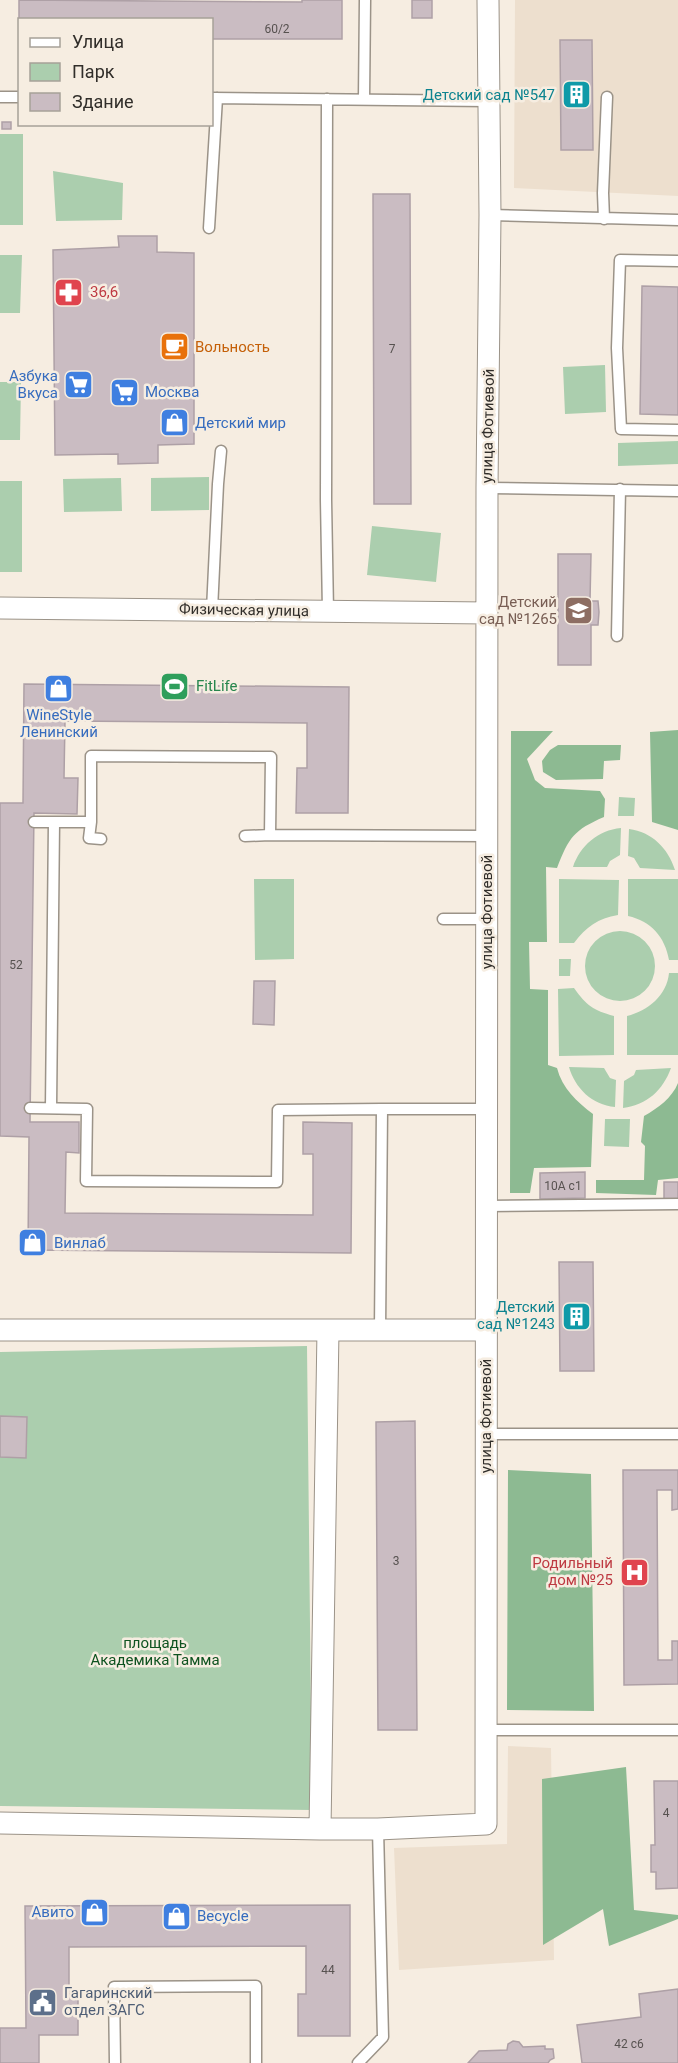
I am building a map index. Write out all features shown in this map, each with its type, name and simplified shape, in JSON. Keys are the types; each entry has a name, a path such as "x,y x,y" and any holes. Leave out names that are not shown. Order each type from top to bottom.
{"street":[{"name":"улица Фотиевой","path":"378,1829 486,1824 487,488 490,215 488,0"},
{"name":"Физическая улица","path":"0,608 487,613"},
{"path":"0,1330 486,1330"},
{"path":"320,1829 328,1330"},
{"path":"0,1823 378,1829"}],"lane":[{"path":"364,99 365,0"},
{"path":"0,97 18,97"},
{"path":"604,219 607,97"},
{"path":"213,124 214,98 488,100"},
{"path":"327,99 328,611"},
{"path":"209,228 213,126"},
{"path":"490,215 678,220"},
{"path":"678,261 620,260 617,348 621,429 678,430"},
{"path":"212,610 221,451"},
{"path":"487,488 678,491"},
{"path":"617,636 620,489"},
{"path":"101,839 89,838 92,756 271,757 270,835"},
{"path":"34,822 91,822"},
{"path":"51,1108 54,822"},
{"path":"245,836 487,836"},
{"path":"443,919 487,919"},
{"path":"30,1108 87,1109 86,1181 266,1182 277,1182 278,1110 486,1109"},
{"path":"380,1330 382,1109"},
{"path":"486,1206 678,1204"},
{"path":"486,1434 678,1434"},
{"path":"485,1730 678,1730"},
{"path":"358,2063 382,2037 378,1829"},
{"path":"115,2063 114,1987 256,1986 256,2063"}],"shaded area":[{"path":"515,0 678,0 678,196 514,188"},
{"path":"508,1746 551,1748 554,1960 399,1970 394,1848 507,1844"}],"green space":[{"path":"0,134 23,134 23,225 0,225"},
{"path":"53,171 123,183 122,220 56,221"},
{"path":"0,255 22,255 20,313 0,313"},
{"path":"605,365 606,412 565,414 563,367"},
{"path":"0,382 21,382 20,440 0,440"},
{"path":"678,441 678,464 618,466 618,443"},
{"path":"209,477 209,510 151,511 151,478"},
{"path":"121,478 122,511 64,512 63,479"},
{"path":"0,481 22,481 22,572 0,572"},
{"path":"372,526 441,533 436,582 367,575"},
{"path":"678,730 678,830 652,822 650,732"},
{"path":"511,731 553,731 527,759 535,780 545,788 600,791 605,799 604,817 586,826 574,836 565,849 557,868 546,867 547,942 529,942 530,989 548,990 548,1065 557,1068 562,1082 571,1094 593,1114 591,1167 534,1168 530,1193 510,1193"},
{"path":"558,745 621,745 620,760 604,761 603,779 556,780 543,772 542,761 550,750"},
{"path":"619,797 635,798 634,816 618,816"},
{"path":"621,828 620,855 610,861 607,867 573,867 580,852 591,840 605,832"},
{"path":"629,829 652,837 658,842 668,855 675,870 640,868 634,858 628,856"},
{"path":"254,879 294,879 294,959 255,960"},
{"path":"559,879 619,880 618,915 604,918 593,924 574,943 559,943"},
{"path":"628,879 678,879 678,960 669,960 664,944 656,931 644,922 628,916"},
{"path":"620,931 633,934 645,941 652,953 655,966 652,979 645,991 633,998 620,1001 607,998 595,991 588,979 585,966 588,953 595,941 607,934"},
{"path":"559,959 571,959 570,976 559,976"},
{"path":"669,973 678,973 678,1055 627,1055 627,1016 635,1014 655,1001 665,988"},
{"path":"574,988 591,1006 614,1016 614,1055 559,1056 558,989"},
{"path":"569,1067 604,1068 610,1078 616,1080 615,1107 599,1103 586,1094 575,1082"},
{"path":"671,1068 659,1090 647,1100 623,1108 624,1081 634,1075 636,1070"},
{"path":"678,1083 678,1178 658,1180 656,1195 596,1193 596,1180 644,1180 645,1146 641,1142 644,1116 664,1102"},
{"path":"605,1119 630,1119 629,1147 604,1146"},
{"name":"площадь Академика Тамма","path":"307,1346 312,1810 0,1806 0,1352"},
{"path":"508,1470 591,1474 594,1711 507,1710"},
{"path":"626,1767 634,1910 678,1915 678,1919 609,1946 603,1909 543,1945 542,1779"}],"building":[{"path":"19,0 302,2 302,0 342,0 342,39 213,39 213,18 19,18"},
{"path":"412,0 432,0 432,18 412,18"},
{"name":"Детский сад №547","path":"560,40 592,40 593,150 561,150"},
{"path":"2,122 11,122 11,129 2,129"},
{"path":"373,194 410,194 411,504 374,504"},
{"name":"Москва","path":"118,236 157,236 157,252 194,253 194,444 158,445 158,463 118,464 118,454 55,455 53,250 119,247"},
{"path":"642,286 678,287 678,415 640,414"},
{"name":"Детский сад №1265","path":"558,554 591,554 590,601 598,601 599,612 598,625 591,625 591,665 558,665"},
{"path":"24,684 349,687 348,813 296,813 297,768 307,768 307,723 65,721 64,778 78,778 77,814 34,813 30,1122 79,1122 79,1153 66,1152 65,1213 313,1215 313,1154 303,1154 303,1122 352,1123 351,1253 28,1250 29,1137 0,1136 0,803 23,803"},
{"path":"254,981 275,981 274,1025 253,1024"},
{"path":"585,1172 585,1198 540,1199 540,1173"},
{"path":"664,1182 678,1182 678,1199 664,1199"},
{"name":"Детский сад №1243","path":"559,1262 593,1262 594,1371 560,1371"},
{"path":"0,1416 27,1417 26,1458 0,1457"},
{"path":"415,1421 417,1730 378,1730 376,1422"},
{"path":"623,1470 678,1470 678,1509 672,1510 672,1490 657,1490 658,1660 672,1660 672,1641 678,1641 678,1684 624,1685"},
{"path":"654,1781 678,1781 678,1888 656,1889 656,1872 651,1872 651,1845 655,1845"},
{"path":"350,1905 350,2036 298,2036 298,1994 306,1994 306,1946 69,1947 69,1995 78,1995 78,2035 39,2035 39,2063 0,2063 0,2028 26,2028 25,1906"},
{"path":"678,1989 678,2063 582,2063 577,2025 641,2017 639,1994"},
{"path":"513,2041 519,2042 523,2047 545,2046 545,2049 553,2049 554,2058 548,2063 468,2063 479,2051 507,2050 508,2044"}],"place":[{"name":"Детский сад №547","path":"576,95"},
{"name":"36,6","path":"69,292"},
{"name":"Вольность","path":"174,347"},
{"name":"Азбука Вкуса","path":"79,385"},
{"name":"Москва","path":"124,392"},
{"name":"Детский мир","path":"174,423"},
{"name":"Детский сад №1265","path":"578,611"},
{"name":"FitLife","path":"175,686"},
{"name":"WineStyle Ленинский","path":"59,688"},
{"name":"Винлаб","path":"33,1243"},
{"name":"Детский сад №1243","path":"576,1316"},
{"name":"Родильный дом №25","path":"634,1572"},
{"name":"Авито","path":"95,1912"},
{"name":"Becycle","path":"176,1916"},
{"name":"Гагаринский отдел ЗАГС","path":"43,2002"}]}
